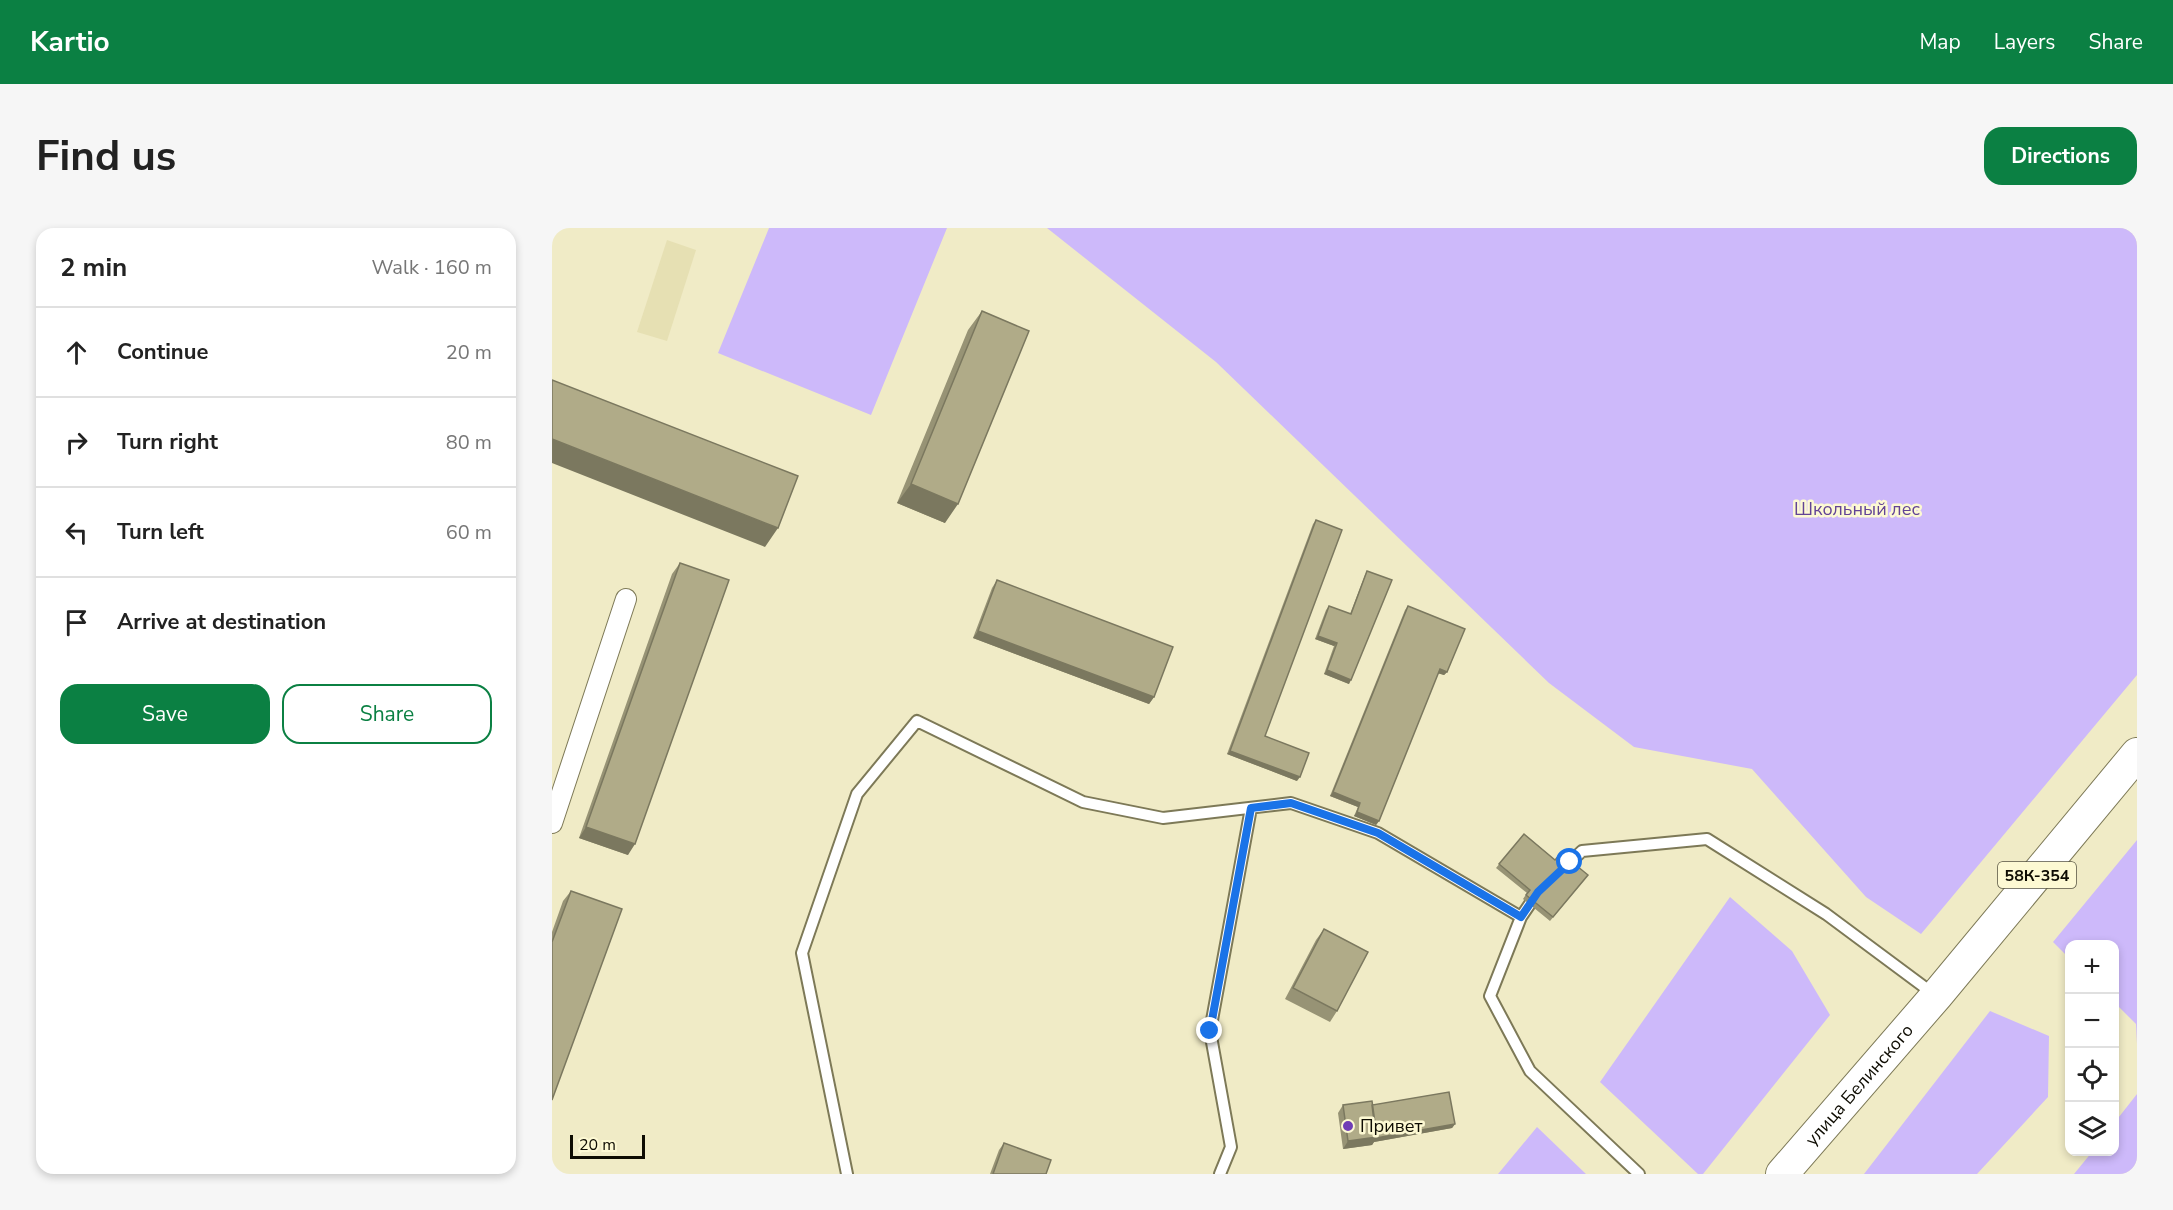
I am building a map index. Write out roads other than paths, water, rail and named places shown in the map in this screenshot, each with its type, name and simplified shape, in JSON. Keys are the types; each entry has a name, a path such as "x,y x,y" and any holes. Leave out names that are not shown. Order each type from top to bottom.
{"main road":[{"name":"58К-354","path":"1937,996 2137,754"},
{"name":"улица Белинского","path":"1782,1174 1937,996"}],"street":[{"path":"552,823 626,599"}],"lane":[{"path":"848,1174 802,953 856,794 917,721 1083,802 1162,818 1291,803 1378,833 1521,917"},
{"path":"1220,1174 1231,1147 1210,1031 1251,808"},
{"path":"1639,1174 1530,1071 1490,996 1521,917 1550,881 1582,851 1707,839 1826,914 1937,996"}],"place":[{"name":"Привет","path":"1348,1126"}],"park label":[{"name":"Школьный лес","path":"1857,509"}]}
